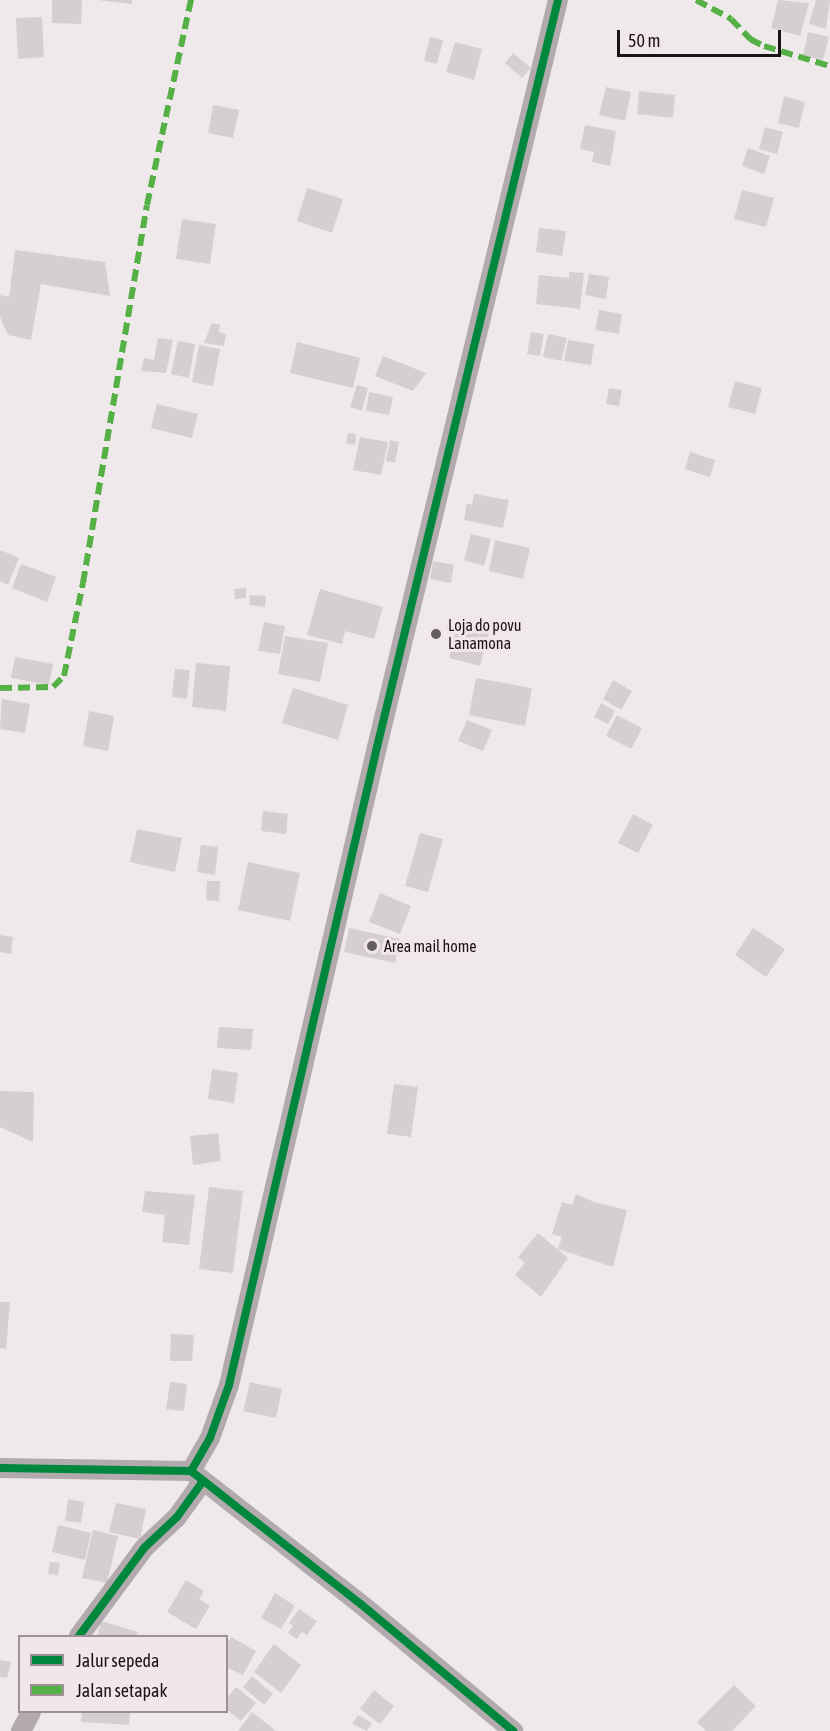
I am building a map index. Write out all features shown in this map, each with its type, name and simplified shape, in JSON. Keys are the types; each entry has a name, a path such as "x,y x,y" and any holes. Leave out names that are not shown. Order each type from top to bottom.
{"street":[{"path":"80,1635 144,1548 177,1517 197,1476 229,1385 374,759 558,0"},
{"path":"0,1468 197,1476 362,1605 513,1731"},
{"path":"21,1731 30,1713"}],"building":[{"path":"52,0 82,0 81,24 52,23"},
{"path":"98,0 132,0 132,4"},
{"path":"778,0 809,3 800,36 771,28"},
{"path":"816,0 830,0 826,29 809,24"},
{"path":"42,17 44,57 18,59 16,18"},
{"path":"808,32 829,37 823,60 803,56"},
{"path":"430,37 443,40 437,64 424,61"},
{"path":"455,42 482,49 474,80 446,72"},
{"path":"513,53 531,68 522,78 505,63"},
{"path":"606,87 631,92 625,121 599,115"},
{"path":"639,91 675,95 673,118 637,114"},
{"path":"784,96 805,102 799,128 778,123"},
{"path":"213,105 239,110 233,138 208,133"},
{"path":"585,125 616,131 610,166 592,162 594,152 580,149"},
{"path":"765,127 783,132 777,154 759,149"},
{"path":"748,148 770,156 764,174 742,166"},
{"path":"307,188 343,199 332,233 297,221"},
{"path":"742,190 774,198 766,227 734,219"},
{"path":"182,219 216,224 210,264 176,259"},
{"path":"539,228 566,231 562,256 536,252"},
{"path":"15,250 105,262 110,296 41,284 31,340 8,335 0,317 0,295 9,297"},
{"path":"569,272 584,273 580,309 536,304 539,275 569,278"},
{"path":"589,274 609,277 606,299 585,295"},
{"path":"599,310 622,314 619,334 595,330"},
{"path":"212,323 220,325 219,332 226,334 224,346 204,343"},
{"path":"531,332 544,334 540,356 527,354"},
{"path":"548,334 567,338 561,361 543,357"},
{"path":"158,338 173,340 166,373 141,371 144,358 154,360"},
{"path":"568,340 594,344 591,365 564,361"},
{"path":"178,341 195,344 189,378 171,374"},
{"path":"297,342 360,358 353,388 290,373"},
{"path":"199,345 220,349 213,386 192,382"},
{"path":"383,356 426,373 413,391 375,376"},
{"path":"735,381 762,388 755,414 728,407"},
{"path":"357,385 368,388 362,411 350,407"},
{"path":"609,388 622,390 619,406 606,404"},
{"path":"369,392 393,397 389,415 366,411"},
{"path":"157,404 198,414 192,438 151,428"},
{"path":"348,433 356,434 355,445 346,443"},
{"path":"360,437 388,442 381,475 353,470"},
{"path":"390,440 399,442 395,463 386,461"},
{"path":"690,452 715,460 710,477 685,469"},
{"path":"474,494 509,500 503,528 464,520 467,503 472,505"},
{"path":"471,534 491,539 484,566 464,560"},
{"path":"495,540 530,548 523,579 489,571"},
{"path":"0,550 19,558 8,585 0,581"},
{"path":"433,561 454,565 451,583 430,579"},
{"path":"21,564 56,577 47,602 12,588"},
{"path":"246,588 246,598 235,599 234,589"},
{"path":"320,589 383,607 374,639 345,631 342,644 307,635"},
{"path":"250,595 266,596 265,607 249,605"},
{"path":"458,620 490,629 480,666 449,658"},
{"path":"264,622 285,626 280,654 258,651"},
{"path":"285,636 328,643 320,682 278,674"},
{"path":"15,657 53,664 49,685 11,678"},
{"path":"196,663 230,666 226,711 192,707"},
{"path":"175,669 190,670 187,699 172,697"},
{"path":"476,678 532,688 525,726 469,715"},
{"path":"613,680 632,691 621,710 603,699"},
{"path":"293,688 348,705 338,740 282,723"},
{"path":"2,699 30,704 25,733 0,729"},
{"path":"601,703 615,711 608,724 594,717"},
{"path":"89,711 114,716 108,751 83,746"},
{"path":"617,715 642,728 631,749 606,736"},
{"path":"467,720 492,730 483,751 458,741"},
{"path":"263,811 288,814 286,834 261,831"},
{"path":"633,814 653,825 638,853 618,843"},
{"path":"137,829 182,838 175,872 130,862"},
{"path":"420,833 443,839 428,892 405,886"},
{"path":"201,845 218,847 215,875 197,872"},
{"path":"248,862 300,873 290,921 238,910"},
{"path":"207,881 220,881 219,901 206,900"},
{"path":"380,893 411,906 400,934 369,922"},
{"name":"Area mail home","path":"349,928 400,939 395,963 344,952"},
{"path":"753,928 785,949 766,977 735,955"},
{"path":"0,935 13,937 11,954 0,952"},
{"path":"219,1027 253,1029 251,1050 217,1048"},
{"path":"212,1069 238,1073 234,1103 208,1099"},
{"path":"394,1084 418,1087 411,1137 387,1134"},
{"path":"0,1091 34,1092 33,1142 0,1127"},
{"path":"218,1133 221,1161 193,1165 190,1136"},
{"path":"209,1187 243,1191 233,1273 199,1269"},
{"path":"145,1191 195,1195 189,1245 162,1242 165,1215 142,1212"},
{"path":"576,1194 594,1202 627,1210 613,1267 558,1249 562,1237 552,1234 562,1202 572,1205"},
{"path":"538,1233 568,1258 541,1297 515,1275 525,1263 518,1257"},
{"path":"0,1302 10,1302 6,1349 0,1348"},
{"path":"171,1334 194,1335 192,1361 170,1361"},
{"path":"170,1382 187,1384 184,1411 166,1409"},
{"path":"250,1382 282,1389 276,1418 243,1411"},
{"path":"68,1499 84,1502 81,1523 65,1521"},
{"path":"116,1503 146,1509 140,1539 109,1532"},
{"path":"58,1525 91,1533 85,1560 52,1552"},
{"path":"93,1530 118,1536 107,1583 82,1578"},
{"path":"50,1562 60,1563 58,1575 48,1574"},
{"path":"186,1580 204,1591 199,1599 210,1606 196,1629 167,1612"},
{"path":"275,1593 295,1606 281,1629 261,1618"},
{"path":"299,1609 317,1621 307,1635 302,1632 297,1639 288,1633 293,1626 289,1623"},
{"path":"101,1621 138,1632 136,1635 97,1635"},
{"path":"231,1637 256,1651 243,1675 228,1668 228,1642"},
{"path":"274,1644 301,1665 281,1693 254,1672"},
{"path":"0,1660 11,1662 7,1678 0,1677"},
{"path":"252,1676 273,1694 264,1705 243,1687"},
{"path":"734,1685 756,1706 732,1731 706,1731 697,1722"},
{"path":"236,1687 256,1703 241,1721 228,1711 228,1697"},
{"path":"374,1690 394,1706 380,1724 360,1709"},
{"path":"252,1712 276,1731 238,1731"},
{"path":"82,1713 130,1713 129,1725 81,1722"},
{"path":"358,1715 372,1723 367,1731 352,1724"}],"marked path":[{"path":"0,688 53,687 64,676 83,583 147,205 191,0"},
{"path":"696,0 731,19 750,39 764,46 830,66"}],"cycle path":[{"path":"191,1471 210,1438 229,1385 377,747 558,0"},
{"path":"0,1468 191,1471 362,1605 513,1731"},
{"path":"80,1635 144,1548 177,1517 203,1481"}],"place":[{"name":"Loja do povu Lanamona","path":"436,634"},
{"name":"Area mail home","path":"372,946"}]}
